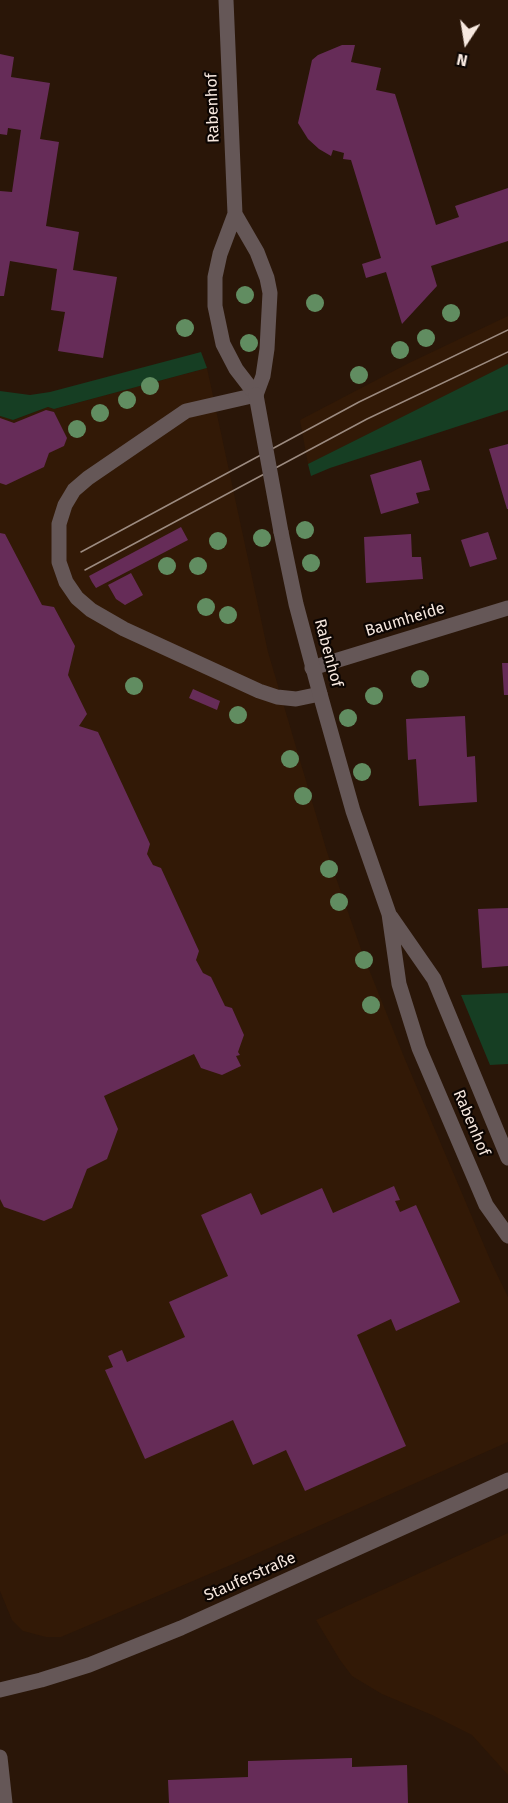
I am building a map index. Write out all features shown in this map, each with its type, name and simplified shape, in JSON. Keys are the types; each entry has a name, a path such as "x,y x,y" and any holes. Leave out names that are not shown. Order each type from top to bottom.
{"street":[{"name":"Rabenhof","path":"226,0 235,214 220,254 215,277 215,306 223,344 236,369 256,395 281,532 312,668 353,811 389,914 399,984 419,1048 486,1205 508,1236"},
{"name":"Rabenhof","path":"235,214 257,252 270,293 267,349 263,376 256,395"},
{"path":"256,395 186,411 88,478 74,490 65,505 59,524 59,562 66,582 77,598 91,610 124,629 259,691 277,697 296,699 320,694"},
{"name":"Baumheide","path":"312,668 508,608"},
{"name":"Rabenhof","path":"389,914 434,979 508,1158"},
{"name":"Stauferstraße","path":"0,1690 89,1665 181,1628 508,1479"},
{"path":"0,1757 5,1803"}],"shaded area":[{"path":"508,316 508,364 308,464 300,420 409,363"},
{"path":"207,368 268,652 327,852 362,952 404,1057 508,1297 508,1442 233,1564 61,1637 46,1637 23,1631 12,1620 0,1591 0,416 14,420 48,407 54,409"},
{"path":"508,1533 508,1775 472,1735 382,1694 352,1676 316,1620"}],"green space":[{"path":"201,352 207,368 54,409 48,407 13,420 0,416 0,391 30,395 50,392"},
{"path":"508,364 508,410 311,476 308,464"},
{"path":"508,993 508,1064 490,1065 461,995"}],"building":[{"path":"342,45 355,45 351,62 381,68 376,90 395,94 436,225 459,217 455,206 508,188 508,241 431,266 437,286 402,324 386,272 366,278 362,264 381,258 351,160 343,159 344,153 333,150 331,156 319,149 308,139 298,123 312,60"},
{"path":"0,54 14,57 11,77 50,83 40,139 59,142 46,226 79,232 73,270 117,277 103,358 58,351 65,312 51,310 57,269 10,261 4,296 0,296 0,191 12,192 21,130 8,128 7,135 0,134"},
{"path":"46,410 54,412 67,438 64,446 49,453 44,467 6,485 0,483 0,418 14,423"},
{"path":"508,444 508,509 507,509 489,449"},
{"path":"421,460 430,490 416,493 419,503 381,514 370,475"},
{"path":"181,527 188,540 96,588 89,576"},
{"path":"488,532 497,559 470,567 461,540"},
{"path":"0,533 5,534 42,605 54,607 75,646 68,675 87,714 79,726 98,732 150,844 147,854 153,865 161,868 199,951 196,960 203,973 211,977 225,1006 232,1008 244,1035 238,1052 240,1055 236,1056 241,1066 222,1075 201,1068 194,1054 104,1096 118,1129 107,1159 87,1169 72,1208 44,1221 4,1207 0,1199"},
{"path":"411,534 412,557 421,557 423,579 366,583 364,537"},
{"path":"131,573 143,595 125,605 116,599 108,585"},
{"path":"502,663 508,663 508,695 504,695"},
{"path":"193,689 220,701 217,710 189,698"},
{"path":"465,716 467,757 475,756 477,802 419,806 416,759 408,760 406,719"},
{"path":"508,908 508,966 482,968 478,909"},
{"path":"394,1186 400,1200 395,1201 400,1212 416,1205 460,1302 396,1331 391,1319 357,1335 406,1446 305,1491 286,1450 253,1465 233,1420 145,1459 105,1370 113,1367 108,1356 122,1350 127,1362 185,1337 169,1302 228,1276 201,1215 251,1193 261,1215 322,1188 333,1213"},
{"path":"352,1758 352,1767 407,1765 408,1803 169,1803 168,1780 248,1777 248,1761"}],"tram line":[{"path":"81,552 359,402 508,330"},
{"path":"85,570 367,419 508,352"}]}
